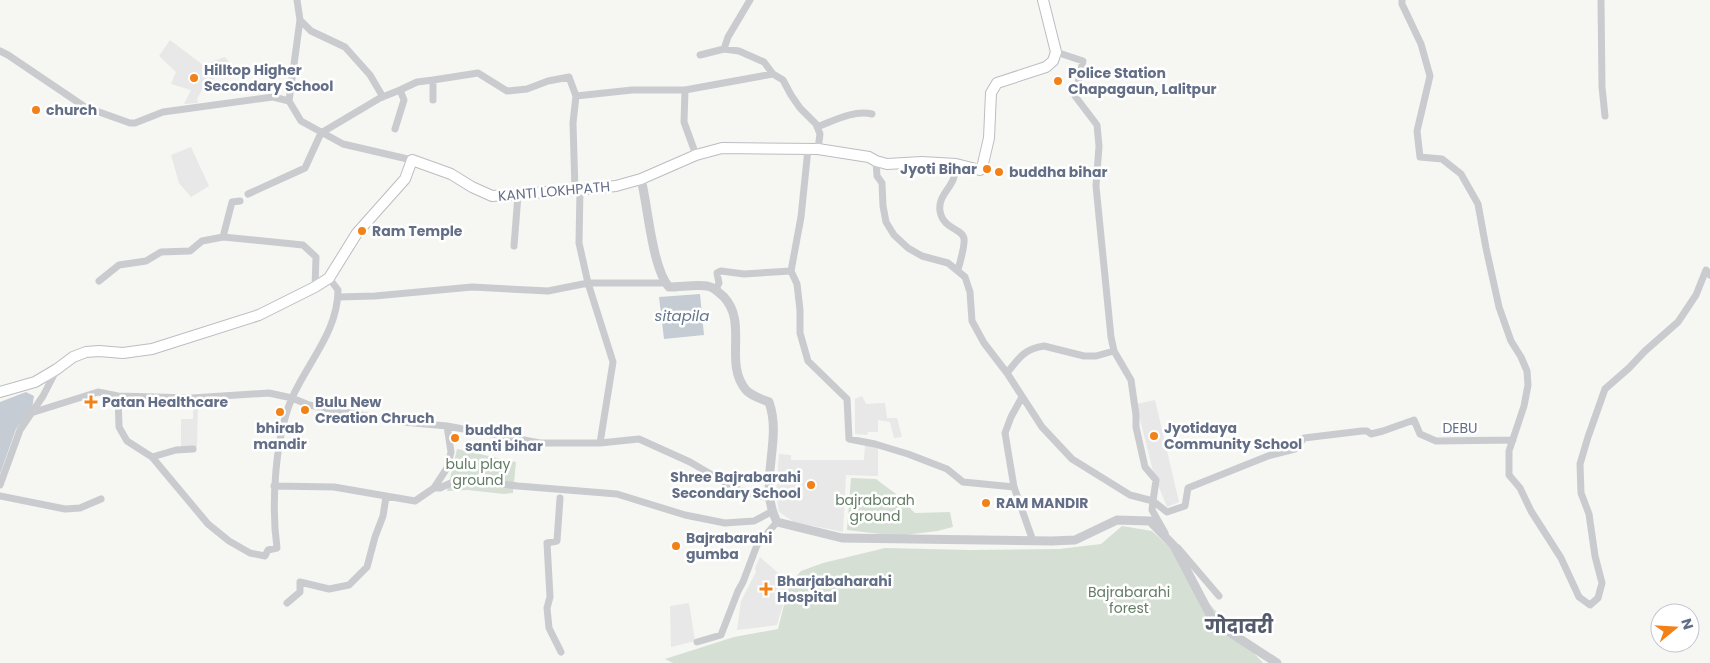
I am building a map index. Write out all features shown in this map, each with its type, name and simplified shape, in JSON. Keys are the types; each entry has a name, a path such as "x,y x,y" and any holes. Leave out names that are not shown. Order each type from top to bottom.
{"main road":[{"path":"1043,0 1056,52"},
{"name":"KANTI LOKHPATH","path":"412,160 451,174 472,187 492,196 616,186 642,178 696,155 722,148 813,149 869,157 887,164 922,162 956,164 976,170 982,168 989,138 991,93 997,83 1046,67 1053,61 1056,52"},
{"path":"0,392 35,382 57,369 73,356 86,352 123,353 152,349 258,315 315,287 328,278 357,233 405,179 412,160"}],"street":[{"path":"297,0 300,20 289,101 301,122 343,144 412,160"},
{"path":"724,49 728,38 750,0"},
{"path":"1402,0 1402,4 1421,44 1430,76 1416,131 1420,157 1442,159 1461,174 1478,204 1499,307 1511,341 1527,371 1528,385 1524,406 1509,451 1509,475 1520,488 1531,510 1561,558 1579,597 1590,605 1598,598 1602,583 1588,514 1581,493 1580,464 1605,389 1678,322 1696,295 1706,270 1710,275"},
{"path":"1601,0 1602,87 1605,116"},
{"path":"300,20 311,31 345,47 370,75 383,97"},
{"path":"700,55 724,49 739,51 764,62 773,74 783,80 800,108 810,116 820,134 813,149 791,271 797,284 800,334 808,361 829,384 847,399 849,439 875,444 908,454 947,469 962,482 1014,487"},
{"path":"0,51 85,108 110,118 130,123 135,123 163,112 273,97 289,101"},
{"path":"1056,52 1084,61 1075,96 1097,125 1099,146 1096,186 1111,337 1114,351 1131,380 1136,428 1145,467 1156,480 1152,510 1164,531 1219,596"},
{"path":"248,194 305,168 321,132 383,97 417,82 478,73 507,91 527,89 548,81 569,77 576,96 573,122 579,244 588,283 613,362 600,443"},
{"path":"576,96 632,90 686,90 773,74"},
{"path":"433,80 433,100"},
{"path":"395,129 404,100 400,90"},
{"path":"686,90 684,122 696,155"},
{"path":"817,127 853,114 872,114"},
{"path":"876,161 878,176 882,183 886,222 894,235 908,248 922,256 948,264 965,277 970,292 972,320 984,343 1007,373 1042,427 1072,459 1130,495 1153,501"},
{"path":"956,164 954,178 940,198 939,210 942,220 947,226 962,233 964,238 958,270"},
{"path":"642,178 656,262 666,283 669,287 707,286 716,289 727,301 735,317 738,378 747,392 769,402 772,410 772,439 768,498 771,512 777,522 842,538 1033,540 1075,540 1117,520 1150,522 1174,546 1214,622 1277,663"},
{"path":"514,246 518,195"},
{"path":"223,237 232,202 240,202"},
{"path":"99,281 119,265 146,261 161,252 190,251 202,241 223,237 303,245 316,257 315,287"},
{"path":"716,289 719,283 717,273 721,271 744,274 791,271"},
{"path":"118,396 119,427 127,441 152,457 208,524 229,541 250,553 265,556 268,550 276,548 274,486 281,440 292,398 334,321 338,290 328,278"},
{"path":"338,297 375,296 472,287 548,291 588,283 666,283"},
{"path":"1007,373 1026,351 1038,347 1044,346 1084,356 1096,356 1114,351"},
{"path":"0,485 20,430 43,396 57,369"},
{"path":"31,413 98,392 118,396 192,398 268,393 292,398 309,405 392,421 447,426 540,443 600,443 639,439 690,462 736,489 768,498"},
{"path":"1022,397 1005,433 1014,487 1033,540"},
{"name":"DEBU","path":"1153,501 1167,512 1185,506 1188,488 1268,456 1295,449 1304,438 1362,431 1371,434 1384,432 1414,420 1420,434 1436,441 1513,440"},
{"path":"274,486 334,488 415,501 434,488 447,468 451,452 447,426"},
{"path":"152,457 176,450 193,449"},
{"path":"434,488 465,480 617,494 685,515 725,523 754,521 771,512"},
{"path":"0,496 65,509 80,508 101,499"},
{"path":"287,603 300,592 300,582 329,589 349,585 367,567 383,516 386,497"},
{"path":"560,498 557,541 547,543 550,597 547,608 550,628 561,652"},
{"path":"697,642 720,635 738,591 744,582 756,545 777,522"}],"shaded area":[{"name":"Hilltop Higher Secondary School","path":"170,40 203,65 225,57 230,63 202,90 197,99 198,103 184,104 191,90 171,84 176,72 159,56"},
{"path":"191,147 209,186 191,197 179,183 171,155"},
{"path":"862,396 866,404 885,403 887,418 897,418 902,437 894,438 890,422 878,420 878,432 868,432 867,435 855,434 855,399"},
{"name":"Jyotidaya Community School","path":"1155,400 1179,502 1167,507 1154,475 1136,404"},
{"path":"193,403 198,403 197,447 181,447 181,419 193,419"},
{"name":"Shree Bajrabarahi Secondary School","path":"865,445 878,446 878,476 846,475 843,532 794,522 779,512 776,493 779,454 791,455 791,460 864,460"},
{"name":"Bharjabaharahi Hospital","path":"760,557 786,580 785,598 777,625 737,630 741,601 756,572 755,568"},
{"path":"689,603 695,641 671,647 670,606"}],"green space":[{"name":"bulu play ground","path":"457,449 516,462 513,493 504,494 468,490 447,491"},
{"name":"bajrabarah ground","path":"851,478 876,479 896,494 915,513 950,512 953,527 897,536 847,530"},
{"name":"Bajrabarahi forest","path":"1122,526 1152,531 1171,549 1204,598 1263,663 673,663 665,659 734,637 778,629 789,585 801,571 823,563 885,548 970,550 1059,549 1101,544"}],"water":[{"name":"sitapila","path":"700,294 704,335 664,339 659,297"},
{"path":"26,392 34,396 32,409 16,429 0,474 0,402"}],"place":[{"name":"Hilltop Higher Secondary School","path":"194,78"},
{"name":"Police Station Chapagaun, Lalitpur","path":"1058,81"},
{"name":"church","path":"36,110"},
{"name":"Jyoti Bihar","path":"987,169"},
{"name":"buddha bihar","path":"999,172"},
{"name":"Ram Temple","path":"362,231"},
{"name":"Patan Healthcare","path":"91,402"},
{"name":"Bulu New Creation Chruch","path":"305,410"},
{"name":"bhirab mandir","path":"280,412"},
{"name":"Jyotidaya Community School","path":"1154,436"},
{"name":"buddha santi bihar","path":"455,438"},
{"name":"Shree Bajrabarahi Secondary School","path":"811,485"},
{"name":"RAM MANDIR","path":"986,503"},
{"name":"Bajrabarahi gumba","path":"676,546"},
{"name":"Bharjabaharahi Hospital","path":"766,589"}],"district":[{"name":"गोदावरी","path":"1239,626"}]}
